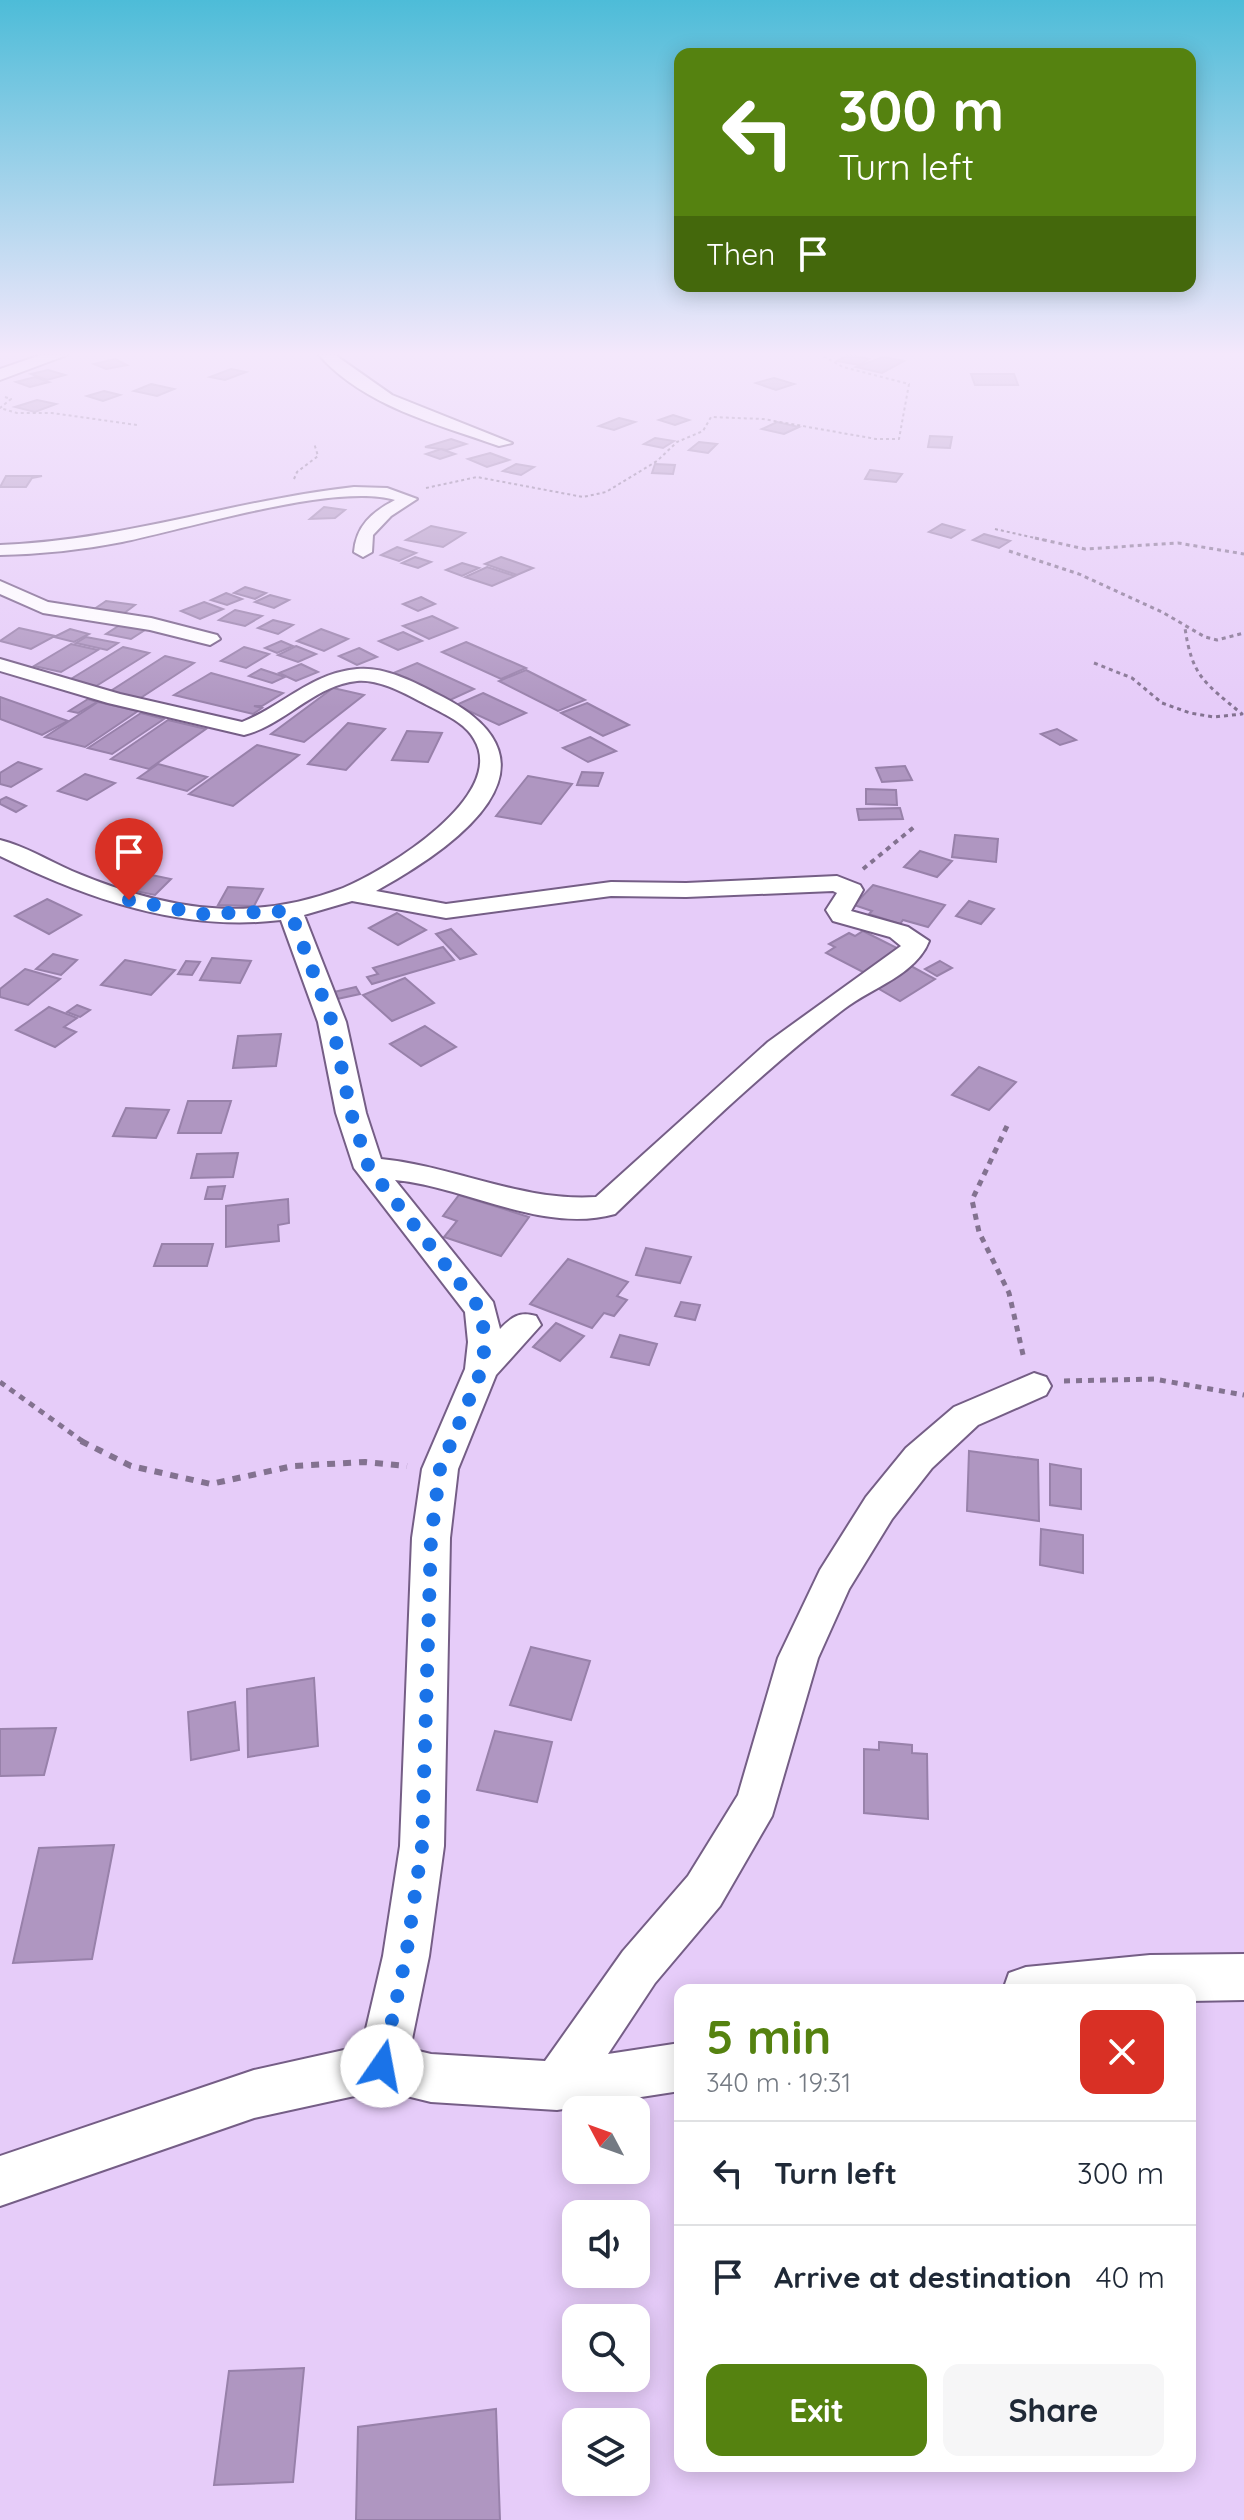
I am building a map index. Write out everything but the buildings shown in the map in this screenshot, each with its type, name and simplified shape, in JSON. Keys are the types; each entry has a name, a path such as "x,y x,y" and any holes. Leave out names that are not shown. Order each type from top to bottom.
{"street":[{"path":"0,550 51,549 123,537 243,508 293,500 350,494 402,495 409,499 385,512 364,534 363,552"},
{"path":"0,587 43,607 151,624 210,639"},
{"path":"0,665 115,699 244,729 334,678 377,676 442,703 474,724 491,745 493,771 480,801 441,838 352,894 290,911 202,914 151,905 107,894 0,847"},
{"path":"352,894 446,911 611,889 844,884 851,890 838,910 842,916 910,936 916,941 916,948 842,998 747,1071 604,1207 575,1211 524,1202 425,1174 369,1168"},
{"path":"290,911 332,1022 351,1113 369,1168 481,1310 485,1342 482,1369 440,1469 431,1538 422,1846 406,1956 382,2066"},
{"path":"482,1369 524,1325"},
{"path":"557,2086 639,1967 704,1891 757,1802 798,1658 834,1581 879,1508 919,1458 966,1416 1034,1386"},
{"path":"1088,1984 1150,1978 1244,1977"},
{"path":"0,2181 254,2094 382,2066 431,2078 557,2086 674,2068"}],"path":[{"path":"293,500 297,473"},
{"path":"402,495 477,477 583,497 606,492 638,473"},
{"path":"995,529 1085,549 1178,543 1244,554"},
{"path":"1009,551 1079,574 1162,612 1185,628 1217,640 1244,633"},
{"path":"1185,628 1190,662 1207,685 1243,715"},
{"path":"1094,663 1132,678 1162,703 1176,708 1214,717 1243,715"},
{"path":"844,884 914,827"},
{"path":"1007,1126 972,1200 979,1232 1009,1293 1018,1341 1034,1386 1103,1375 1200,1384 1244,1395"},
{"path":"0,1382 72,1436 131,1466 211,1484 293,1466 365,1462 440,1469"}],"route":[{"path":"129,900 202,914 290,911 332,1022 351,1113 369,1168 481,1310 485,1342 482,1369 440,1469 431,1538 422,1846 406,1956 382,2066"}]}
